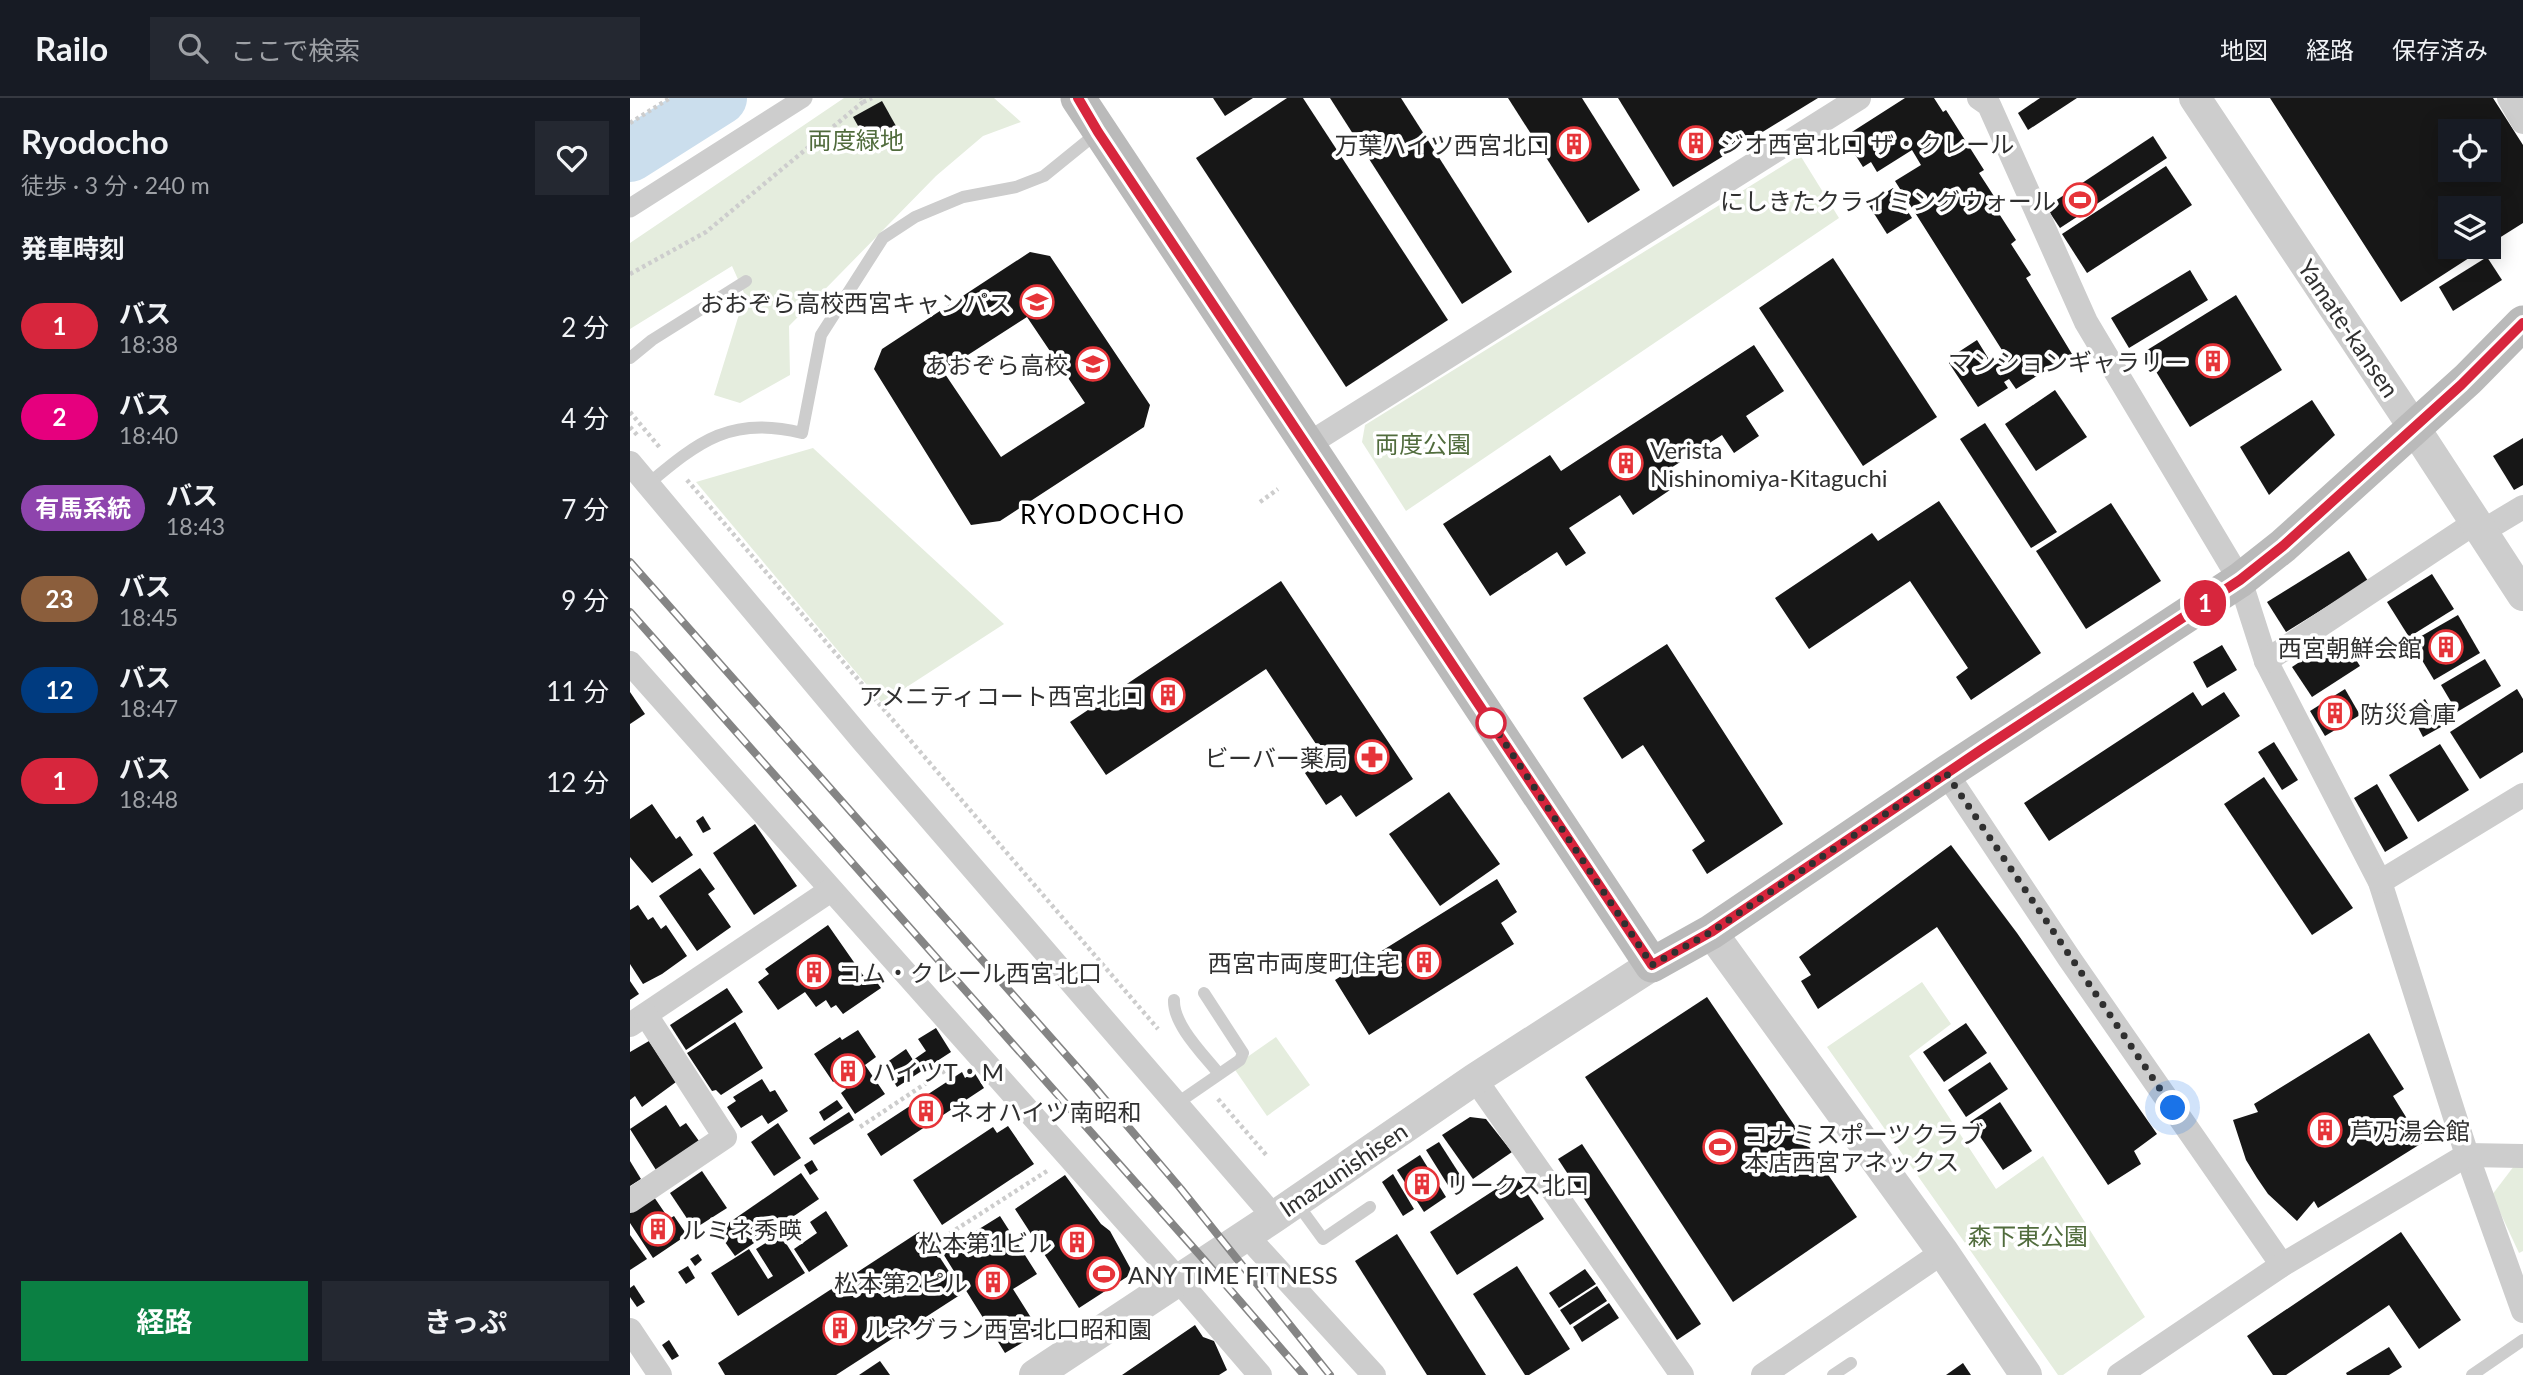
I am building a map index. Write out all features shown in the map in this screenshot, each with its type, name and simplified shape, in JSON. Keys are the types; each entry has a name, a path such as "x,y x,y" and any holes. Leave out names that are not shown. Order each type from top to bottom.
{"main road":[{"path":"1078,98 1652,965 1711,932 1946,773 2240,580 2283,546 2461,385 2523,323"}],"street":[{"path":"630,208 803,98"},
{"path":"1307,445 1859,98"},
{"name":"Yamate-kansen","path":"2195,98 2523,595"},
{"path":"2509,98 2523,122"},
{"path":"1989,100 2086,322 2240,580 2266,661 2380,882 2467,1155 2523,1311"},
{"path":"630,463 872,751 1176,1104 1285,1209"},
{"path":"2266,661 2480,527 2523,507"},
{"path":"630,663 1260,1375"},
{"path":"1946,773 2281,1265"},
{"path":"2380,882 2523,795"},
{"path":"630,1201 725,1137 638,1020 831,890"},
{"path":"1711,932 1942,1252 2026,1375"},
{"name":"Imazunishisen","path":"1040,1374 1475,1079 1652,965"},
{"path":"1475,1079 1682,1375"},
{"path":"2119,1375 2281,1265 2467,1155 2523,1156"},
{"path":"1246,1235 1374,1375"},
{"path":"1763,1375 1942,1252"},
{"path":"630,1329 660,1375"}],"lane":[{"path":"648,484 673,463 715,435 761,426 802,433 821,335 883,238 915,217 963,197 1016,187 1044,176 1098,132"},
{"path":"630,358 652,340 746,281"},
{"path":"1176,1104 1240,1060 1244,1053 1204,993"},
{"path":"1174,1000 1178,1022 1219,1074"},
{"path":"1285,1209 1324,1239 1370,1207"},
{"path":"2472,1375 2523,1340"},
{"path":"1833,1375 1852,1363"}],"path":[{"path":"630,123 670,98"},
{"path":"630,274 706,232 862,100 872,98"},
{"path":"630,412 1163,1034"},
{"path":"1260,502 1278,489"},
{"path":"860,1127 973,1051"},
{"path":"1205,1084 1268,1157"},
{"path":"938,1241 1068,1157"}],"green space":[{"name":"両度緑地","path":"844,98 994,98 1021,122 983,136 936,176 789,326 790,375 740,403 714,395 745,295 732,266 630,329 630,243"},
{"name":"両度公園","path":"1800,155 1839,218 1406,511 1362,442 1365,425"},
{"path":"813,448 1004,624 882,703 696,482"},
{"name":"森下東公園","path":"1922,982 1951,1024 1909,1056 1996,1189 2043,1156 2145,1317 2063,1375 2058,1375 1827,1047"},
{"path":"1276,1037 1310,1085 1267,1116 1233,1067"},
{"path":"2514,1166 2523,1166 2523,1251 2519,1253 2492,1195"}],"building":[{"path":"1213,98 1253,98 1225,116"},
{"path":"1287,98 1303,98 1448,320 1346,387 1196,158"},
{"path":"1330,98 1401,98 1512,272 1462,304"},
{"name":"万葉ハイツ西宮北口","path":"1508,98 1582,98 1640,190 1588,223"},
{"name":"ジオ西宮北口 ザ・クレール","path":"1618,98 1818,98 1673,187"},
{"path":"1905,98 1934,98 1943,112 1946,110 1984,170 1979,173 2001,207 1996,209 2016,240 2011,244 2031,275 2026,278 2072,354 2016,389 2009,379 2004,382 2008,388 1978,407 1949,363 1960,356 1957,353 1977,340 1993,366 2007,358 1895,181 1921,165 1912,150 1877,172 1871,162 1863,167 1844,137"},
{"path":"2040,98 2077,98 2028,130 2018,113"},
{"path":"2270,98 2493,98 2523,145 2523,223 2501,237 2501,196 2438,196 2438,259 2467,259 2401,302"},
{"path":"882,101 896,126 867,142 853,117"},
{"path":"2153,136 2167,158 2060,228 2046,207"},
{"path":"2166,166 2192,205 2087,273 2062,234"},
{"path":"1893,188 1912,218 1887,234 1868,204"},
{"path":"1030,252 1050,256 1150,405 1144,427 1000,521 971,525 874,369 882,349","holes":["1027,317 1085,403 1001,457 943,371"]},
{"name":"Verista Nishinomiya-Kitaguchi","path":"1833,258 1937,417 1863,466 1759,308"},
{"path":"2484,259 2488,259 2502,280 2453,311 2439,287"},
{"path":"2190,270 2208,300 2129,348 2111,318"},
{"name":"マンションギャラリー","path":"2236,295 2282,370 2190,427 2144,352"},
{"name":"Verista Nishinomiya-Kitaguchi","path":"1754,345 1784,391 1746,416 1759,436 1734,453 1722,435 1660,475 1670,490 1633,515 1620,495 1569,528 1586,553 1566,566 1557,552 1490,596 1443,524 1550,455 1561,471"},
{"path":"2055,390 2087,437 2036,471 2005,424"},
{"path":"2312,400 2335,435 2269,495 2240,447"},
{"path":"1985,423 2057,532 2031,548 1960,439"},
{"path":"2523,438 2523,485 2514,490 2493,456"},
{"path":"1939,501 2041,653 1971,700 1956,677 1968,668 1910,581 1809,649 1775,598 1872,533 1878,541"},
{"path":"2111,503 2161,581 2086,629 2036,551"},
{"path":"2349,551 2368,581 2286,632 2267,602"},
{"path":"2432,574 2454,609 2409,637 2387,602"},
{"name":"アメニティコート西宮北口","path":"1281,581 1413,779 1356,817 1341,795 1326,805 1305,773 1326,759 1266,669 1106,775 1070,722"},
{"name":"西宮朝鮮会館","path":"2458,615 2480,653 2434,680 2411,642"},
{"path":"2340,635 2360,666 2312,697 2292,667"},
{"path":"1667,644 1783,824 1707,874 1692,850 1705,841 1643,745 1622,759 1583,698"},
{"path":"2222,645 2237,670 2207,688 2193,662"},
{"path":"2485,659 2501,686 2457,712 2441,685"},
{"name":"防災倉庫","path":"2345,689 2360,715 2325,736 2310,711"},
{"path":"2517,689 2523,699 2523,752 2480,779 2450,732"},
{"path":"630,692 645,714 630,724"},
{"path":"2193,692 2202,706 2224,692 2240,716 2049,841 2024,803"},
{"path":"2425,699 2441,727 2423,737 2408,708"},
{"path":"2274,742 2298,780 2282,790 2258,752"},
{"path":"2440,744 2469,790 2418,822 2389,775"},
{"path":"2264,777 2353,908 2312,935 2224,804"},
{"path":"2377,784 2408,838 2385,852 2354,798"},
{"path":"1449,792 1500,864 1440,906 1389,834"},
{"path":"652,804 676,839 680,836 693,855 652,883 630,857 630,819"},
{"path":"703,816 711,829 703,833 696,821"},
{"path":"755,824 797,886 754,915 713,853"},
{"path":"1951,845 2017,933 2157,1134 2134,1151 2141,1164 2108,1185 1937,927 1818,1009 1801,981 1811,975 1799,957"},
{"path":"700,868 715,889 708,894 731,927 697,951 659,896"},
{"name":"西宮市両度町住宅","path":"1497,879 1517,912 1501,923 1514,944 1369,1035 1335,980"},
{"path":"638,905 648,920 653,917 661,929 666,925 687,956 643,984 630,964 630,910"},
{"name":"コム・クレール西宮北口","path":"828,925 865,978 871,974 881,988 843,1014 836,1005 831,1008 826,1000 816,1007 805,992 778,1010 758,982 769,974 765,969"},
{"path":"630,981 639,994 630,1000"},
{"path":"727,988 743,1012 686,1050 670,1025"},
{"name":"コナミスポーツクラブ 本店西宮アネックス","path":"1707,997 1857,1217 1733,1302 1585,1077"},
{"path":"735,1022 763,1068 721,1095 716,1090 712,1091 687,1053"},
{"path":"1966,1023 1987,1053 1944,1082 1923,1052"},
{"path":"936,1028 951,1052 897,1087 883,1065 906,1049 913,1060 926,1051 918,1039"},
{"name":"ハイツT・M","path":"858,1030 876,1057 865,1065 885,1094 855,1114 841,1093 846,1089 839,1078 833,1082 814,1054 840,1037 842,1040"},
{"name":"芦乃湯会館","path":"2369,1033 2404,1089 2393,1096 2422,1143 2318,1208 2314,1201 2297,1221 2268,1194 2257,1178 2246,1160 2233,1120 2258,1112 2254,1104"},
{"path":"649,1041 676,1082 642,1107 635,1096 630,1100 630,1052"},
{"path":"1990,1062 2008,1089 1966,1117 1948,1090"},
{"name":"ネオハイツ南昭和","path":"962,1072 965,1078 974,1072 984,1088 881,1156 867,1134"},
{"path":"762,1079 770,1092 775,1090 788,1111 768,1124 762,1115 741,1128 727,1107 736,1101 733,1097"},
{"path":"837,1100 843,1108 824,1121 819,1112"},
{"path":"2000,1102 2032,1151 2003,1170 1970,1122"},
{"path":"666,1105 680,1127 686,1123 699,1141 656,1170 630,1129"},
{"path":"849,1112 854,1120 814,1145 809,1138"},
{"path":"1470,1117 1486,1119 1512,1152 1473,1179 1442,1135"},
{"path":"778,1123 801,1158 774,1176 751,1142"},
{"path":"1008,1126 1034,1164 942,1225 913,1180 993,1127 997,1133"},
{"path":"1439,1142 1464,1181 1451,1190 1426,1150"},
{"path":"1582,1144 1701,1324 1677,1340 1558,1159"},
{"name":"リークス北口","path":"1420,1155 1446,1197 1424,1212 1397,1170"},
{"path":"812,1160 818,1170 810,1175 804,1165"},
{"path":"630,1161 641,1179 630,1186"},
{"path":"702,1171 727,1208 694,1229 670,1193"},
{"path":"801,1173 819,1199 735,1256 717,1231"},
{"path":"1393,1174 1414,1209 1403,1216 1382,1182"},
{"name":"松本第1ビル","path":"1065,1175 1101,1224 1110,1231 1133,1273 1079,1308 1015,1209"},
{"path":"1516,1176 1544,1219 1457,1275 1430,1232"},
{"name":"ルミネ秀暎","path":"654,1197 669,1219 674,1216 687,1235 653,1258 630,1223 630,1213"},
{"path":"826,1211 848,1246 809,1272 794,1249 817,1233 810,1222"},
{"name":"松本第2ピル","path":"1000,1216 1037,1274 1013,1289 1040,1332 1005,1353 942,1252"},
{"name":"ルネグラン西宮北口昭和園","path":"922,1230 963,1293 836,1375 725,1375 718,1363"},
{"path":"2401,1232 2461,1320 2419,1349 2389,1305 2286,1375 2273,1375 2247,1336"},
{"path":"780,1234 805,1273 738,1316 711,1273 749,1249 768,1279 773,1276 756,1249"},
{"path":"1397,1234 1486,1375 1427,1375 1355,1261"},
{"path":"630,1235 647,1259 630,1270"},
{"path":"698,1254 702,1260 695,1266 690,1259"},
{"path":"688,1266 695,1278 686,1284 678,1272"},
{"path":"1517,1266 1570,1349 1529,1375 1525,1375 1473,1294"},
{"path":"1585,1269 1596,1284 1559,1308 1549,1293"},
{"path":"634,1285 645,1302 637,1307 630,1297 630,1288"},
{"path":"1597,1286 1607,1301 1570,1325 1560,1310"},
{"path":"1609,1303 1619,1318 1582,1342 1573,1327"},
{"path":"1195,1325 1203,1337 1214,1341 1227,1370 1219,1375 1122,1375"},
{"path":"669,1340 679,1356 672,1360 662,1345"},
{"path":"2389,1347 2402,1367 2389,1375 2347,1375 2346,1373"},
{"path":"880,1361 890,1375 859,1375"},
{"path":"1963,1363 1971,1375 1946,1375"}],"waterway":[{"path":"630,155 720,98"}],"railway":[{"path":"630,562 1091,1083 1181,1189 1330,1375"},
{"path":"630,612 1304,1375"}],"bus line":[{"name":"1","path":"1078,98 1652,965 1711,932 2240,580 2283,546 2461,385 2523,323"}],"place":[{"name":"ジオ西宮北口 ザ・クレール","path":"1696,143"},
{"name":"万葉ハイツ西宮北口","path":"1574,144"},
{"name":"にしきたクライミングウォール","path":"2080,200"},
{"name":"おおぞら高校西宮キャンパス","path":"1037,302"},
{"name":"マンションギャラリー","path":"2213,361"},
{"name":"あおぞら高校","path":"1093,364"},
{"name":"Verista Nishinomiya-Kitaguchi","path":"1626,463"},
{"name":"西宮朝鮮会館","path":"2446,647"},
{"name":"アメニティコート西宮北口","path":"1168,695"},
{"name":"防災倉庫","path":"2335,713"},
{"name":"ビーバー薬局","path":"1372,757"},
{"name":"西宮市両度町住宅","path":"1424,962"},
{"name":"コム・クレール西宮北口","path":"814,972"},
{"name":"ハイツT・M","path":"848,1071"},
{"name":"ネオハイツ南昭和","path":"926,1111"},
{"name":"芦乃湯会館","path":"2325,1130"},
{"name":"コナミスポーツクラブ 本店西宮アネックス","path":"1720,1147"},
{"name":"リークス北口","path":"1422,1184"},
{"name":"ルミネ秀暎","path":"658,1229"},
{"name":"松本第1ビル","path":"1077,1242"},
{"name":"ANY TIME FITNESS","path":"1104,1274"},
{"name":"松本第2ピル","path":"993,1282"},
{"name":"ルネグラン西宮北口昭和園","path":"840,1328"}],"district":[{"name":"RYODOCHO","path":"1103,514"}],"route":[{"path":"1491,723 1485,713 1652,965 1711,932 1946,773 2173,1108"}]}
